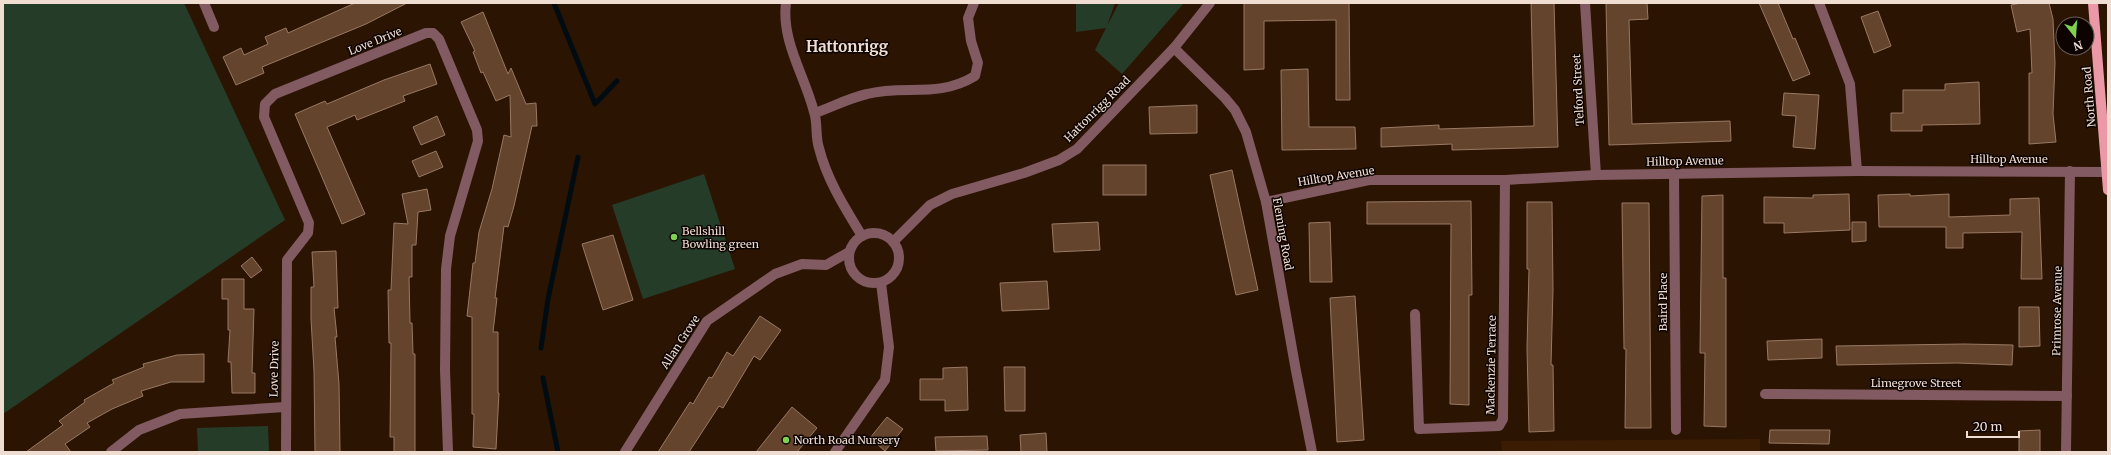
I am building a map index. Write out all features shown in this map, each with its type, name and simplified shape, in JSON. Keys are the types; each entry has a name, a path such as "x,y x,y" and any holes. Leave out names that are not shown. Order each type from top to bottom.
{"main road":[{"name":"North Road","path":"2093,3 2108,172 2108,190"}],"street":[{"path":"204,3 214,27"},
{"path":"786,3 784,17 788,35 815,113 815,135 819,150 837,194 862,236"},
{"path":"815,113 867,94 894,90 929,91 963,84 975,76 978,62 971,41 968,18 974,3"},
{"name":"Hattonrigg Road","path":"893,242 930,205 952,194 1024,173 1059,160 1077,148 1174,48 1210,3"},
{"name":"Telford Street","path":"1585,3 1596,175"},
{"path":"1819,3 1850,84 1857,171"},
{"name":"Love Drive","path":"286,452 285,407 287,260 308,233 309,223 264,117 265,104 275,94 426,33 433,33 439,39 477,130 478,141 450,236 446,269 445,370 448,452"},
{"name":"Fleming Road","path":"1174,48 1235,110 1246,132 1266,202 1312,452"},
{"name":"Hilltop Avenue","path":"1266,202 1369,180 1505,180 1596,175 1674,173 1857,171 2108,172"},
{"name":"Primrose Avenue","path":"2066,452 2070,171"},
{"name":"Baird Place","path":"1674,173 1676,430"},
{"name":"Mackenzie Terrace","path":"1415,314 1419,429 1499,426 1503,419 1505,180"},
{"path":"874,233 883,235 893,242 897,249 899,264 889,279 881,283 867,283 859,279 853,272 849,263 849,252 855,242 862,236 874,233"},
{"name":"Allan Grove","path":"625,452 707,321 775,274 802,264 826,265 849,252"},
{"path":"835,452 885,380 889,348 881,283"},
{"name":"Limegrove Street","path":"1765,394 2067,396"},
{"path":"111,452 120,443 139,430 180,414 285,407"},
{"path":"120,443 127,452"}],"shaded area":[{"path":"1760,439 1760,452 1502,452 1501,441"}],"green space":[{"path":"3,3 184,3 285,220 3,414"},
{"path":"1076,3 1115,3 1107,26 1119,3 1184,3 1122,74 1095,50 1106,28 1076,32"},
{"name":"Bellshill Bowling green","path":"704,174 735,269 643,299 612,205"},
{"path":"268,426 269,452 198,452 197,428"}],"building":[{"path":"355,3 407,3 366,24 262,67 264,73 236,85 223,57 241,48 244,55 268,44 265,37 286,28 288,33"},
{"path":"1244,3 1349,3 1350,100 1336,100 1336,20 1264,21 1264,69 1244,70"},
{"path":"1531,3 1554,3 1558,147 1452,150 1452,144 1381,147 1381,128 1439,125 1439,129 1534,126"},
{"path":"1606,3 1647,3 1648,19 1629,20 1632,124 1730,121 1731,141 1609,145"},
{"path":"1759,3 1778,3 1810,74 1793,81"},
{"path":"2021,3 2049,3 2053,19 2055,63 2053,114 2056,142 2029,144 2029,73 2032,73 2030,29 2017,32 2011,5"},
{"path":"1878,11 1891,46 1874,53 1861,17"},
{"path":"483,12 508,74 511,68 526,104 536,103 537,126 532,126 514,206 508,227 504,226 495,298 497,298 493,332 498,332 499,393 496,449 473,447 474,414 472,414 472,317 467,316 473,263 475,263 479,232 492,189 504,135 511,137 510,95 496,101 483,72 481,73 473,52 475,51 461,22"},
{"path":"430,64 437,84 403,96 405,101 357,120 355,115 327,127 365,214 342,224 295,114 325,101 327,104 384,80"},
{"path":"1308,69 1309,127 1355,127 1356,149 1282,150 1281,70"},
{"path":"1979,82 1980,124 1922,125 1922,131 1891,131 1891,113 1903,113 1903,90 1945,90 1945,84"},
{"path":"1784,93 1819,95 1815,149 1793,147 1796,116 1782,115"},
{"path":"1197,105 1197,133 1150,134 1149,107"},
{"path":"437,116 445,135 421,145 413,127"},
{"path":"436,151 443,167 419,177 412,161"},
{"path":"1103,165 1146,165 1146,195 1103,195"},
{"path":"1232,170 1258,290 1236,295 1210,175"},
{"path":"427,189 431,210 418,212 416,245 412,245 412,277 409,277 410,323 412,323 413,354 415,354 415,452 394,452 394,437 390,437 391,343 389,343 388,290 391,290 394,223 408,224 402,194"},
{"path":"1849,194 1850,230 1784,233 1784,223 1764,223 1764,197 1813,198 1813,195"},
{"path":"1910,194 1910,196 1949,194 1949,217 2010,215 2010,199 2039,198 2042,279 2021,279 2022,232 1963,233 1963,248 1946,248 1946,227 1879,227 1878,195"},
{"path":"1723,195 1723,278 1726,278 1726,427 1704,426 1705,353 1700,353 1702,196"},
{"path":"1471,201 1472,295 1469,295 1469,405 1450,404 1451,224 1367,224 1367,202"},
{"path":"1527,202 1552,202 1553,289 1551,365 1553,365 1554,431 1529,432 1527,348 1529,269 1527,269"},
{"path":"1622,203 1649,203 1651,428 1625,428 1626,349 1624,349"},
{"path":"1098,222 1100,250 1054,252 1052,224"},
{"path":"1330,222 1332,282 1310,282 1309,223"},
{"path":"1852,222 1866,222 1866,241 1852,242"},
{"path":"613,235 633,300 603,310 582,244"},
{"path":"336,251 338,308 334,308 339,384 340,452 315,452 314,371 311,319 311,287 314,287 312,252"},
{"path":"252,257 262,270 251,278 241,266"},
{"path":"222,279 244,279 244,309 254,309 252,373 255,373 255,393 232,393 231,362 228,362 230,330 228,330 228,299 222,299"},
{"path":"1047,281 1049,309 1002,311 1000,283"},
{"path":"1355,296 1364,440 1337,442 1330,298"},
{"path":"2019,307 2039,307 2040,346 2019,347"},
{"path":"760,316 781,330 760,360 754,356 723,408 719,406 689,452 658,452 690,402 693,404 709,377 712,378 727,352 733,356"},
{"path":"1822,339 1822,358 1768,360 1767,341"},
{"path":"1964,344 2013,345 2012,365 1957,363 1837,365 1836,346"},
{"path":"204,354 204,382 171,382 141,391 143,396 112,409 87,423 90,427 65,444 71,452 26,452 63,425 59,421 85,402 84,400 114,383 112,380 144,367 143,364 177,355"},
{"path":"967,367 968,410 945,411 945,400 920,400 920,379 943,379 943,368"},
{"path":"1004,367 1025,367 1025,411 1005,411"},
{"name":"North Road Nursery","path":"792,407 817,428 797,452 756,452"},
{"path":"887,417 903,429 885,451 870,438"},
{"path":"1770,430 1830,430 1829,444 1769,443"},
{"path":"2040,430 2040,452 2019,452 2019,431"},
{"path":"1046,433 1047,452 1021,452 1020,435"},
{"path":"987,436 988,450 936,451 935,437"}],"waterway":[{"path":"554,3 595,104 617,81"},
{"path":"541,348 548,299 578,157"},
{"path":"543,378 558,452"}],"place":[{"name":"Bellshill Bowling green","path":"674,237"},
{"name":"North Road Nursery","path":"786,440"}],"district":[{"name":"Hattonrigg","path":"847,47"}]}
